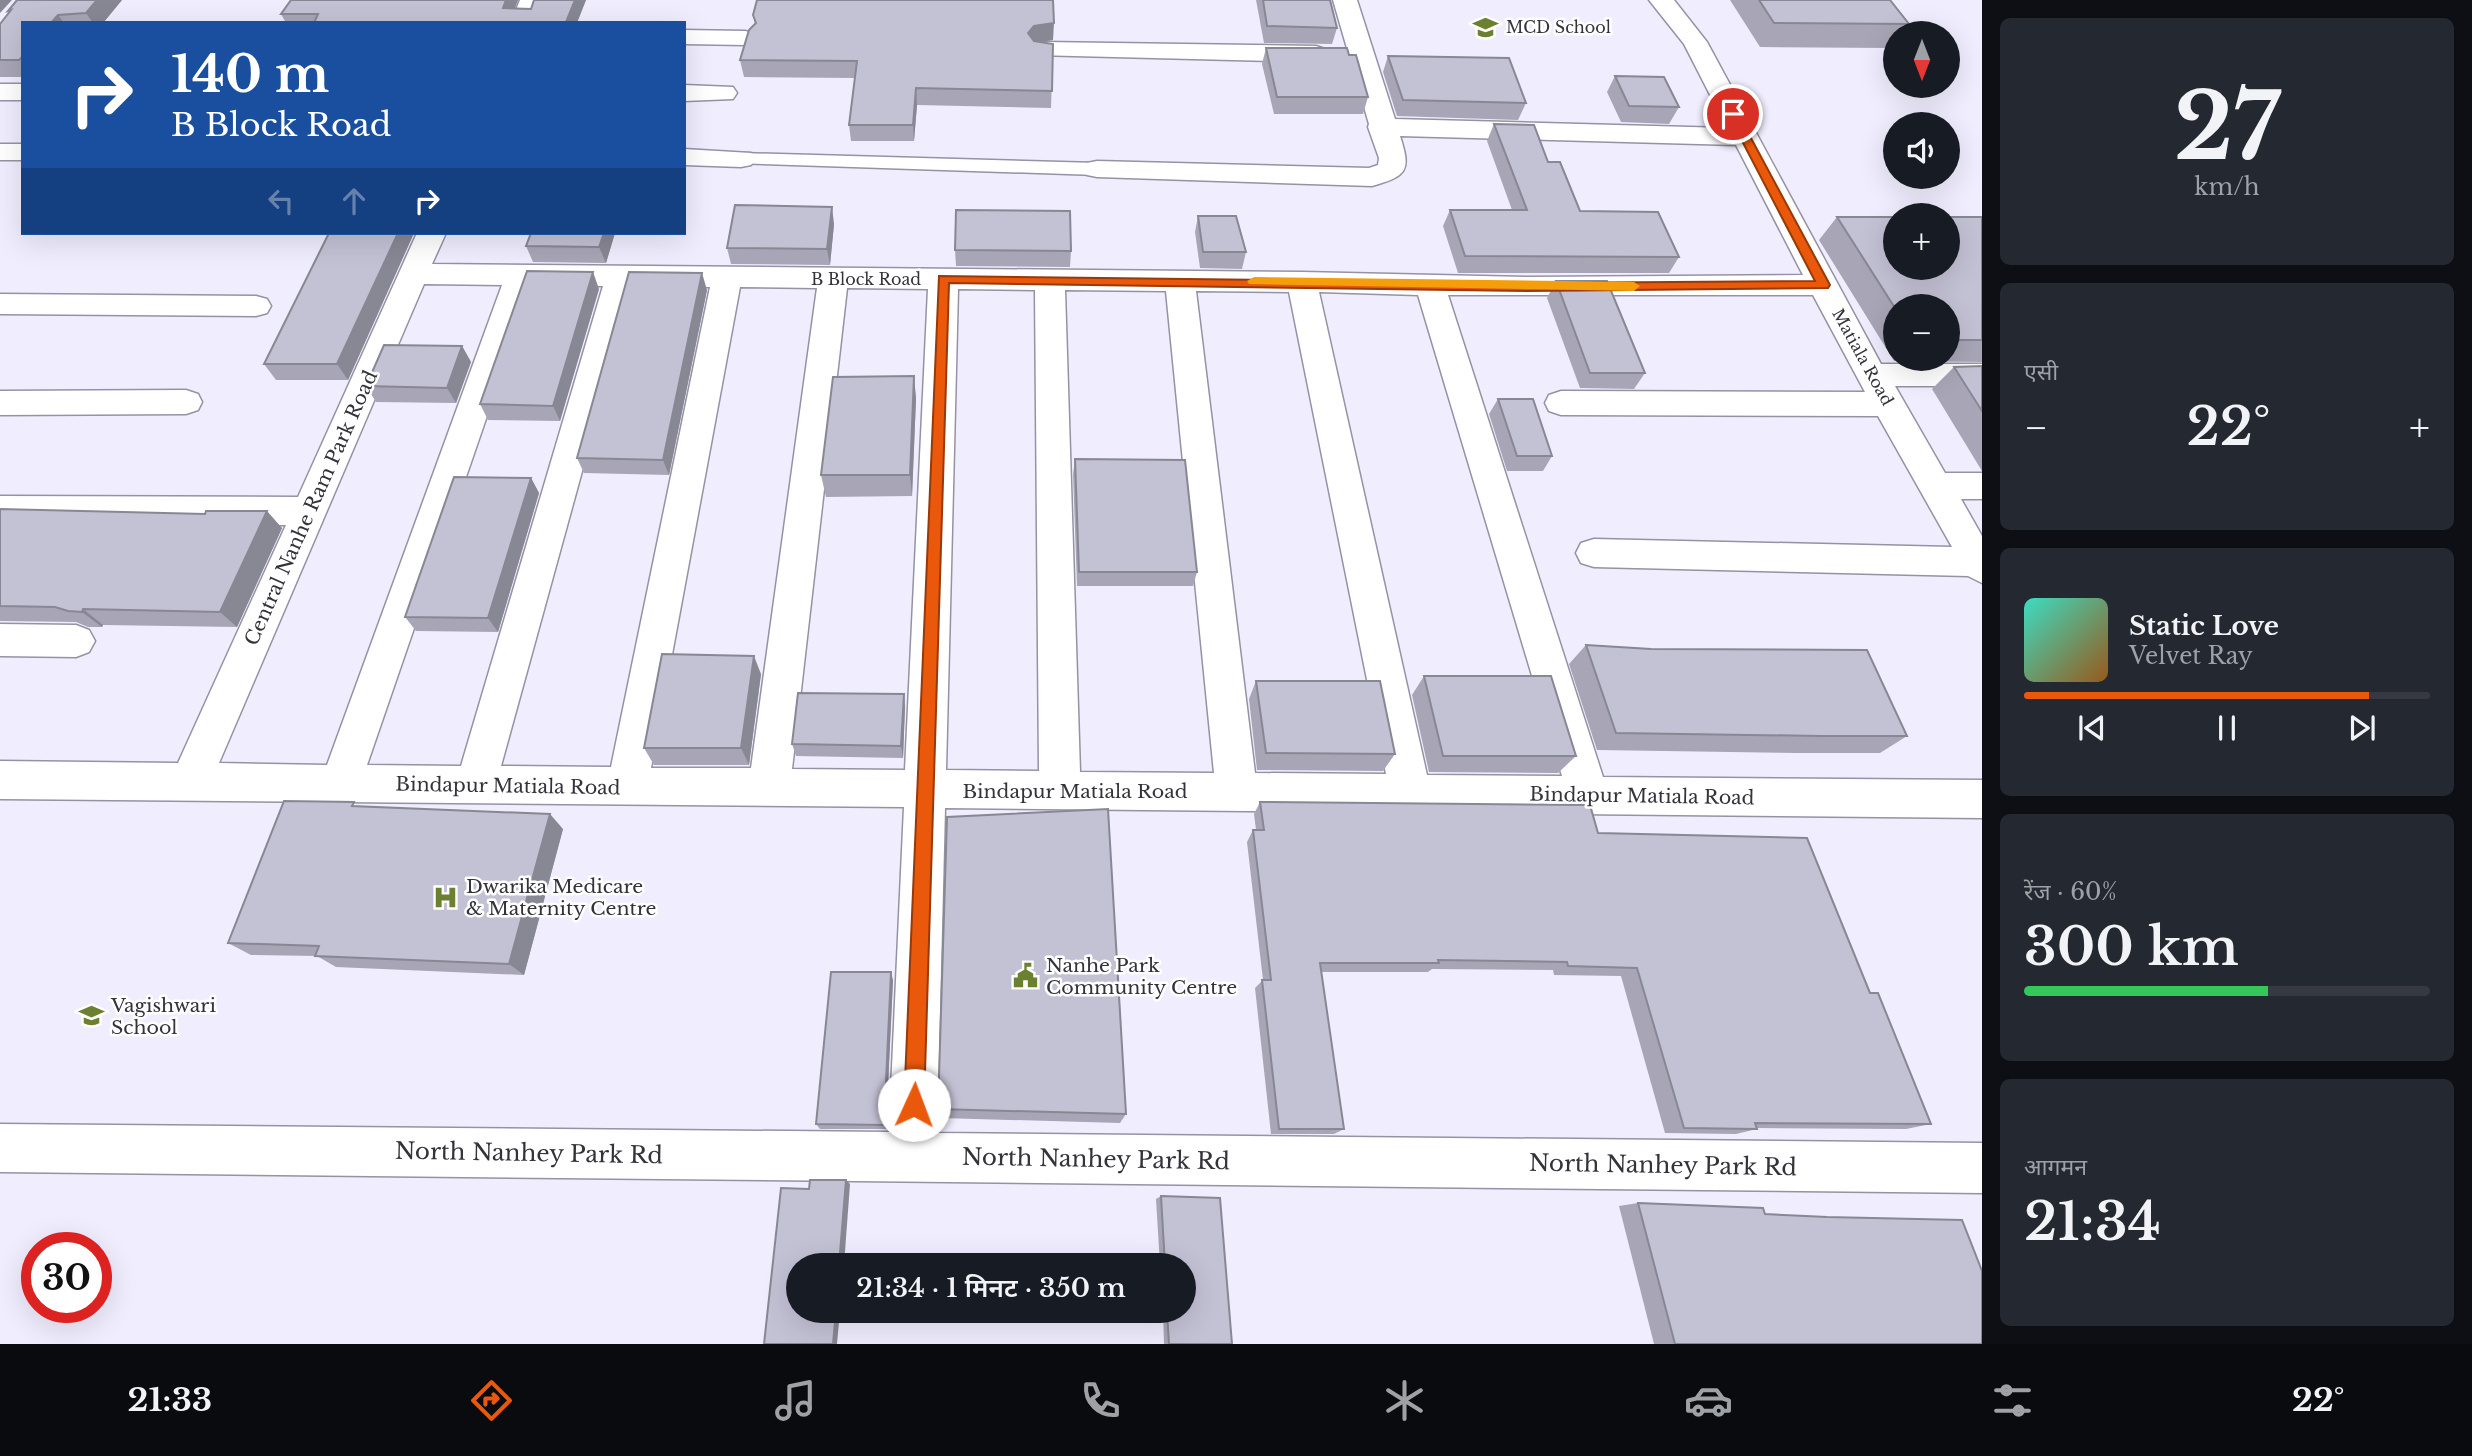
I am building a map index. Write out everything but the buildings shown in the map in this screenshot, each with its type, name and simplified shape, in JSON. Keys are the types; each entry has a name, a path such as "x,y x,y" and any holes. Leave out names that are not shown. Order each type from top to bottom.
{"street":[{"path":"524,21 532,0"},
{"path":"1097,169 1382,175 1391,170 1393,158 1381,127 1345,0"},
{"name":"Matiala Road","path":"1661,0 1695,42 1872,375 1980,565"},
{"path":"686,37 745,38"},
{"path":"1043,50 1360,55"},
{"path":"0,92 21,92"},
{"path":"686,93 723,93"},
{"path":"1381,127 1746,137"},
{"path":"0,152 21,152"},
{"path":"686,158 741,159"},
{"name":"Central Nanhe Ram Park Road","path":"190,783 430,235"},
{"name":"B Block Road","path":"413,275 1302,282 1529,287 1824,285"},
{"path":"340,784 521,275"},
{"path":"475,786 621,276"},
{"path":"627,787 727,277"},
{"path":"769,789 833,278"},
{"path":"912,1157 943,279"},
{"path":"1050,280 1060,791"},
{"path":"1180,281 1237,793"},
{"path":"1302,282 1410,793"},
{"path":"1430,285 1589,796"},
{"path":"0,304 256,306"},
{"path":"1872,375 1982,375"},
{"path":"0,402 186,402"},
{"path":"1561,403 1889,404"},
{"path":"1935,486 1982,486"},
{"path":"0,510 309,512"},
{"path":"1594,553 1980,565"},
{"path":"0,640 76,641"},
{"name":"Bindapur Matiala Road","path":"0,780 1982,799"},
{"name":"North Nanhey Park Rd","path":"0,1148 1982,1168"}],"lane":[{"path":"741,159 1097,169"}],"slow traffic":[{"path":"1254,281 1529,287 1634,286"}],"place":[{"name":"MCD School","path":"1486,27"},
{"name":"Dwarika Medicare & Maternity Centre","path":"446,897"},
{"name":"Nanhe Park Community Centre","path":"1026,976"},
{"name":"Vagishwari School","path":"91,1016"}],"route":[{"path":"914,1105 943,279 1529,287 1824,285 1733,114"}]}
